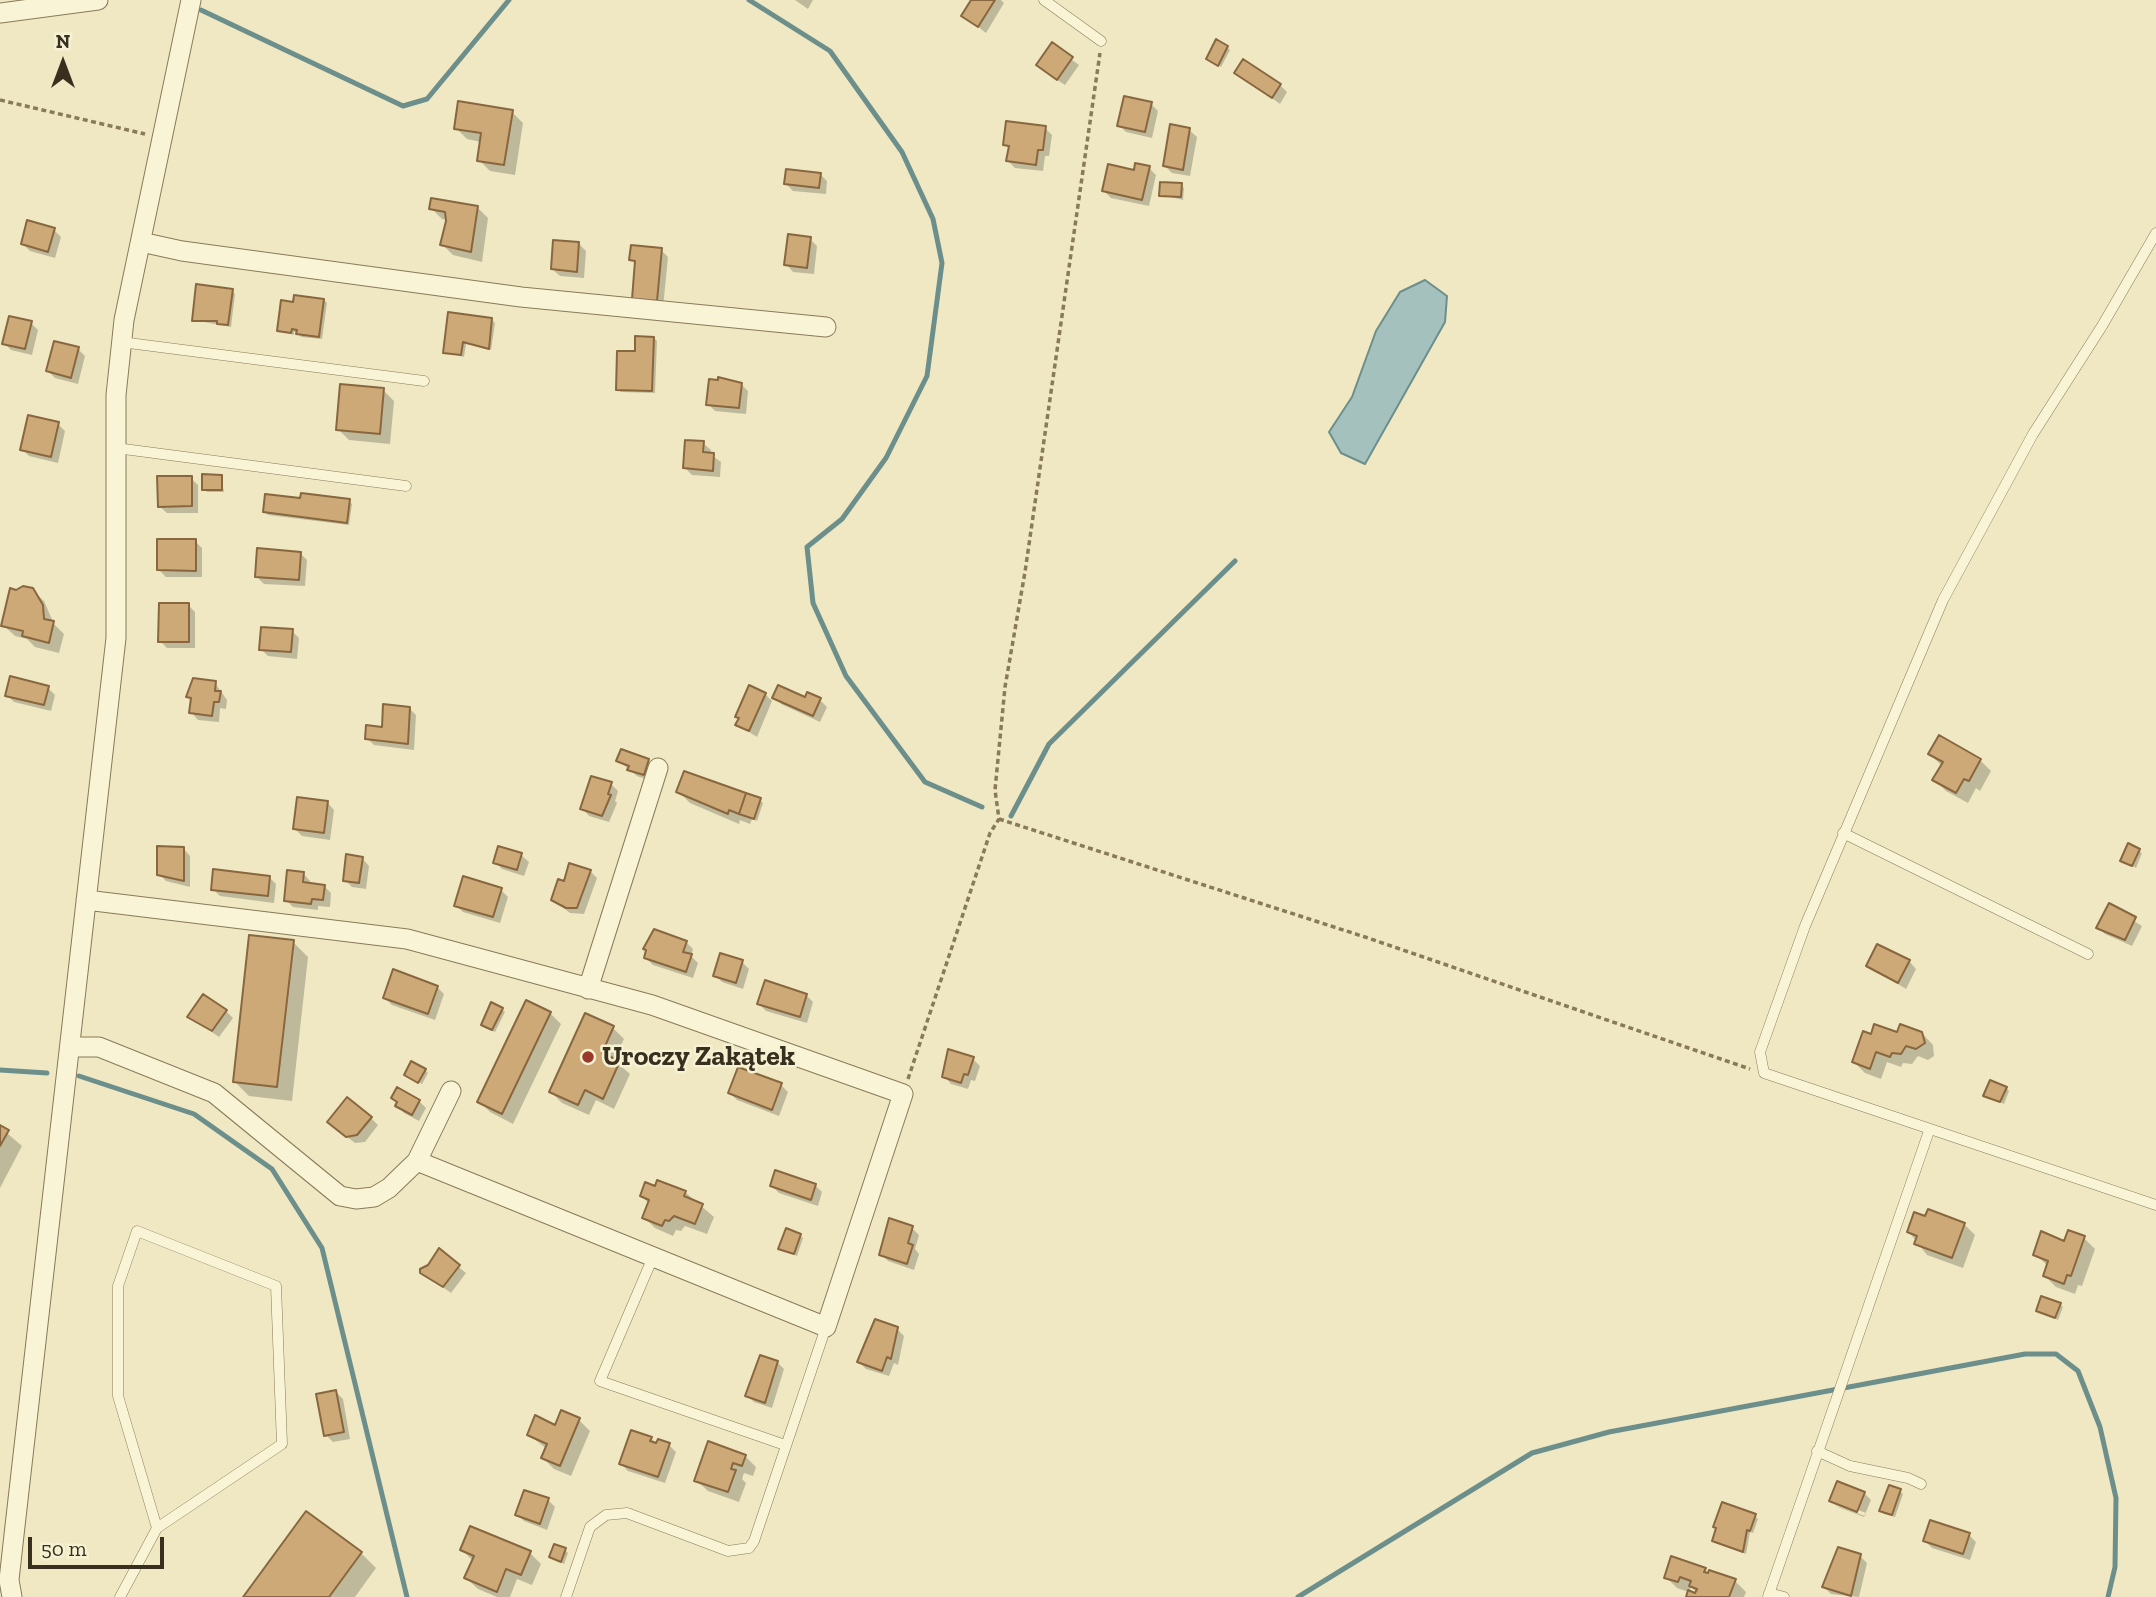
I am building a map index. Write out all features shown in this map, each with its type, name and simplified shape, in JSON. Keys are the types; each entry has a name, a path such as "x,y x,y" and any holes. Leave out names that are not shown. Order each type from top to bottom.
{"street":[{"path":"0,13 98,0"},
{"path":"12,1597 9,1580 116,638 116,395 121,342 191,0"},
{"path":"141,242 182,251 521,297 826,327"},
{"path":"589,989 658,768"},
{"path":"86,900 407,939 652,1005 903,1094 826,1327 417,1161"},
{"path":"70,1046 99,1046 214,1093 340,1196 356,1199 374,1197 389,1188 417,1161 451,1091"}],"lane":[{"path":"1044,0 1101,41"},
{"path":"2156,233 2102,326 2033,434 1943,600 1843,833 1760,1052 1764,1073 1902,1117 1929,1131 1949,1135 2156,1205"},
{"path":"121,342 424,381"},
{"path":"116,448 406,486"},
{"path":"1843,833 2088,954"},
{"path":"1784,1597 1768,1595 1929,1131"},
{"path":"120,1597 157,1528 282,1444 276,1286 137,1231 118,1286 118,1396 157,1528"},
{"path":"653,1257 600,1381 785,1445"},
{"path":"566,1597 590,1527 606,1515 627,1513 728,1551 749,1548 754,1541 826,1327"},
{"path":"1817,1451 1850,1466 1908,1478 1921,1484"}],"path":[{"path":"903,1094 990,833 999,819 996,790 1005,687 1025,572 1101,41"},
{"path":"0,100 163,138"},
{"path":"999,819 1365,937 1764,1073"}],"water":[{"path":"1425,280 1447,296 1445,322 1365,464 1341,453 1329,432 1352,397 1376,331 1400,292"}],"building":[{"path":"971,0 995,0 978,27 961,16"},
{"path":"1216,39 1228,46 1218,66 1206,59"},
{"path":"1052,42 1073,57 1057,80 1036,65"},
{"path":"1243,59 1281,84 1272,98 1234,73"},
{"path":"1124,96 1152,102 1145,132 1117,126"},
{"path":"458,101 513,110 504,165 477,161 481,133 454,129"},
{"path":"1006,121 1046,126 1043,150 1038,150 1036,165 1006,161 1009,146 1003,145"},
{"path":"1170,124 1190,128 1183,170 1163,166"},
{"path":"1135,163 1150,166 1142,200 1102,191 1108,164 1134,170"},
{"path":"786,169 821,173 819,188 784,184"},
{"path":"1160,182 1182,183 1181,197 1159,196"},
{"path":"431,198 478,206 471,252 440,245 446,221 445,212 429,209"},
{"path":"27,220 55,228 48,252 21,244"},
{"path":"788,234 811,237 807,268 784,265"},
{"path":"553,240 579,242 577,272 551,269"},
{"path":"631,245 662,248 657,301 632,299 635,261 629,260"},
{"path":"196,284 233,289 228,325 217,324 217,321 192,321"},
{"path":"294,295 324,299 319,337 296,334 297,330 292,329 291,333 277,331 281,300 293,302"},
{"path":"448,312 492,318 489,349 463,342 461,355 443,353"},
{"path":"9,316 32,321 25,349 2,344"},
{"path":"635,336 654,337 652,391 616,390 617,351 635,351"},
{"path":"54,341 79,347 71,378 46,371"},
{"path":"718,377 742,383 739,408 706,405 709,379 718,380"},
{"path":"340,384 384,388 380,434 336,430"},
{"path":"28,415 59,422 51,457 20,450"},
{"path":"685,440 704,441 703,452 714,453 713,471 683,468"},
{"path":"202,474 222,475 222,490 202,490"},
{"path":"157,476 192,476 192,506 158,507"},
{"path":"301,493 350,499 347,523 263,512 265,494 300,498"},
{"path":"157,539 196,539 196,571 157,570"},
{"path":"257,548 301,552 299,580 255,577"},
{"path":"23,586 33,588 43,605 44,619 54,621 49,643 22,636 23,631 1,626 10,588 16,590"},
{"path":"159,603 189,603 189,642 158,642"},
{"path":"261,627 293,629 291,652 259,650"},
{"path":"10,676 49,686 44,705 5,696"},
{"path":"193,678 216,681 215,691 221,691 219,702 214,702 212,716 189,713 191,698 186,697"},
{"path":"749,685 766,693 749,731 735,725 739,718 735,717"},
{"path":"778,685 805,697 807,692 821,698 813,716 772,698"},
{"path":"383,704 410,707 408,744 365,739 366,725 382,727"},
{"path":"1939,735 1981,759 1969,781 1964,779 1956,793 1932,780 1943,762 1928,754"},
{"path":"621,749 649,759 644,775 627,770 629,766 616,761"},
{"path":"684,771 746,793 739,814 729,810 728,814 676,792"},
{"path":"591,776 612,782 608,794 611,795 602,816 580,809"},
{"path":"746,793 761,798 754,819 739,814"},
{"path":"297,797 328,801 324,833 293,829"},
{"path":"2128,843 2140,849 2132,866 2120,861"},
{"path":"157,846 184,847 184,881 157,875"},
{"path":"498,846 522,853 517,870 493,863"},
{"path":"346,854 363,857 359,883 343,881"},
{"path":"569,863 591,870 577,908 566,908 551,900 558,879 564,881"},
{"path":"213,869 270,876 268,896 211,890"},
{"path":"287,870 304,872 303,882 325,885 323,900 312,899 311,904 284,901"},
{"path":"463,876 502,888 493,917 454,906"},
{"path":"2109,903 2136,917 2125,940 2096,928"},
{"path":"654,929 687,941 683,952 692,954 686,972 644,958 646,950 643,949"},
{"path":"249,935 294,940 277,1087 233,1082"},
{"path":"1877,944 1910,960 1898,983 1866,966"},
{"path":"720,953 743,960 736,983 713,976"},
{"path":"393,969 438,986 428,1014 383,998"},
{"path":"765,980 807,994 800,1017 757,1004"},
{"path":"203,994 227,1010 212,1031 187,1017"},
{"path":"526,1000 551,1012 502,1114 477,1102"},
{"path":"491,1002 503,1008 492,1030 481,1025"},
{"name":"Uroczy Zakątek","path":"585,1013 614,1026 602,1053 620,1061 603,1099 585,1090 578,1105 549,1092"},
{"path":"1874,1024 1897,1032 1900,1024 1922,1032 1925,1043 1916,1049 1906,1046 1901,1054 1892,1053 1890,1057 1876,1052 1870,1069 1852,1062 1863,1031 1871,1034"},
{"path":"948,1049 974,1057 968,1075 964,1074 961,1083 942,1077"},
{"path":"411,1061 426,1069 418,1083 404,1075"},
{"path":"738,1067 782,1083 772,1110 728,1093"},
{"path":"1990,1080 2007,1087 2000,1102 1983,1096"},
{"path":"397,1087 420,1100 412,1115 395,1106 397,1102 391,1098"},
{"path":"347,1097 372,1117 357,1135 346,1137 327,1122"},
{"path":"0,1125 9,1130 0,1146"},
{"path":"775,1170 816,1184 811,1200 770,1186"},
{"path":"657,1180 686,1191 684,1196 703,1204 695,1224 674,1216 669,1221 665,1220 662,1226 642,1218 649,1200 640,1196 645,1182 655,1186"},
{"path":"1928,1209 1965,1223 1952,1258 1914,1244 1917,1236 1907,1232 1914,1212 1925,1216"},
{"path":"889,1218 913,1226 908,1243 913,1245 907,1264 879,1255"},
{"path":"786,1228 801,1234 794,1254 778,1249"},
{"path":"2068,1230 2085,1236 2071,1276 2067,1275 2064,1284 2043,1276 2048,1261 2033,1255 2041,1231 2064,1241"},
{"path":"439,1248 460,1265 443,1287 420,1273 420,1269 428,1265"},
{"path":"2041,1296 2061,1303 2055,1318 2036,1311"},
{"path":"875,1319 898,1327 891,1359 887,1357 882,1371 857,1362"},
{"path":"760,1355 778,1361 765,1403 745,1396"},
{"path":"336,1390 344,1432 324,1436 316,1394"},
{"path":"561,1410 580,1418 560,1466 541,1458 547,1444 527,1435 535,1415 555,1425"},
{"path":"631,1430 652,1437 650,1441 656,1443 658,1439 670,1443 658,1477 619,1464"},
{"path":"708,1441 746,1455 742,1466 733,1463 731,1469 736,1470 728,1492 694,1481"},
{"path":"1837,1481 1865,1492 1857,1512 1829,1501"},
{"path":"1889,1485 1901,1489 1892,1515 1879,1511"},
{"path":"524,1490 549,1498 540,1524 515,1515"},
{"path":"1722,1502 1756,1514 1750,1531 1747,1530 1743,1552 1712,1541 1716,1528 1713,1527"},
{"path":"306,1511 362,1552 329,1597 243,1597"},
{"path":"1930,1520 1970,1533 1963,1554 1923,1541"},
{"path":"470,1526 531,1551 521,1575 506,1569 497,1592 464,1578 474,1556 460,1550"},
{"path":"554,1544 566,1548 561,1562 549,1557"},
{"path":"1838,1547 1861,1554 1851,1596 1822,1587"},
{"path":"1671,1556 1706,1568 1704,1572 1708,1573 1709,1570 1736,1579 1729,1597 1686,1597 1688,1590 1695,1593 1697,1589 1689,1586 1691,1581 1680,1577 1678,1582 1664,1578"}],"waterway":[{"path":"201,10 403,106 427,99 509,0"},
{"path":"749,0 830,51 902,152 933,219 942,263 927,376 886,458 842,519 807,547 813,603 846,676 925,782 982,807"},
{"path":"1011,816 1049,744 1235,561"},
{"path":"0,1070 47,1073"},
{"path":"79,1076 194,1114 272,1169 322,1248 407,1597"},
{"path":"1298,1597 1532,1453 1609,1432 2025,1354 2056,1354 2078,1371 2100,1427 2116,1498 2115,1567 2108,1597"}],"place":[{"name":"Uroczy Zakątek","path":"588,1057"}]}
